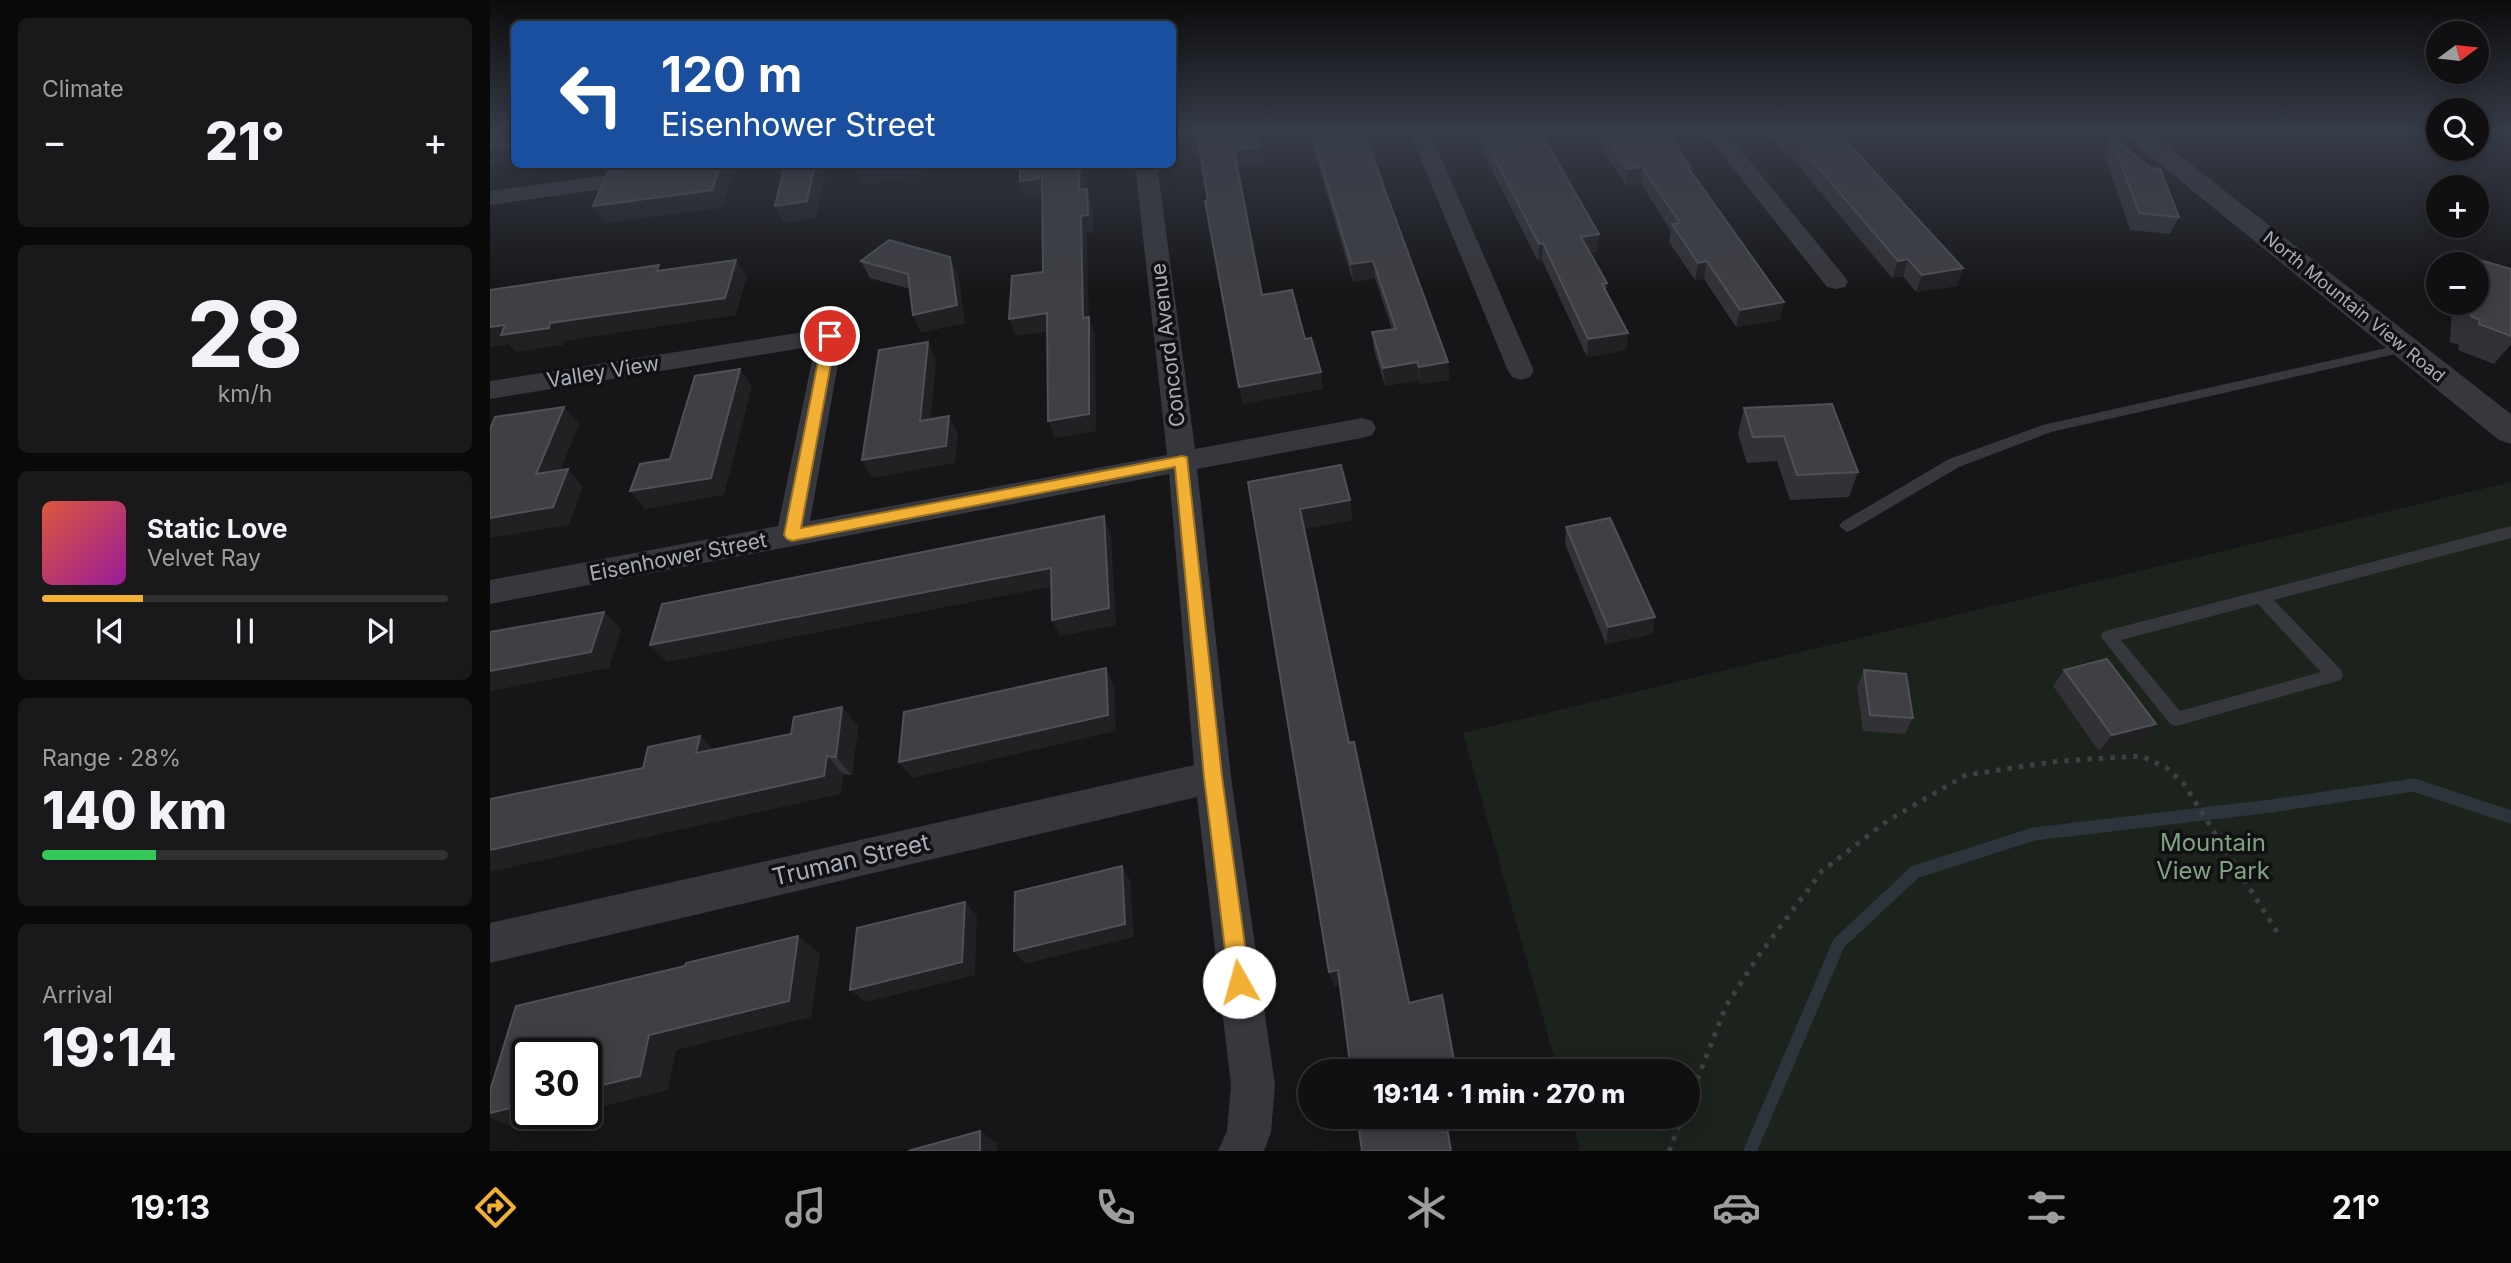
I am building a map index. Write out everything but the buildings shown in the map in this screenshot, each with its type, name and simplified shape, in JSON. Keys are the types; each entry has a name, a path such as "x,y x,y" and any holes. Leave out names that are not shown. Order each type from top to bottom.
{"street":[{"path":"490,198 594,184"},
{"name":"Concord Avenue","path":"1148,184 1182,461 1213,777 1253,1085 1249,1132 1241,1151"},
{"path":"1442,184 1521,371"},
{"path":"1756,184 1836,282"},
{"name":"North Mountain View Road","path":"2199,184 2511,432"},
{"name":"Valley View","path":"490,390 830,336 792,535"},
{"name":"Eisenhower Street","path":"490,592 1362,428"},
{"name":"Truman Street","path":"490,943 1213,777"}],"lane":[{"path":"1847,526 1954,463 2048,428 2404,348"},
{"path":"2261,597 2334,675 2176,719 2109,637 2261,597 2511,532"}],"path":[{"path":"1700,1073 1726,1006 1757,958 1822,871 1887,821 1966,775 2059,761 2141,756 2167,768 2189,790 2279,935"},
{"path":"1669,1151 1677,1129"}],"green space":[{"name":"Mountain View Park","path":"2511,482 2511,1151 1580,1151 1574,1129 1700,1129 1700,1059 1555,1059 1463,733"}],"waterway":[{"path":"1750,1151 1839,943 1915,872 2034,834 2271,806 2414,785 2511,817"}],"route":[{"path":"830,336 792,535 1182,461 1213,777 1239,982"}]}
